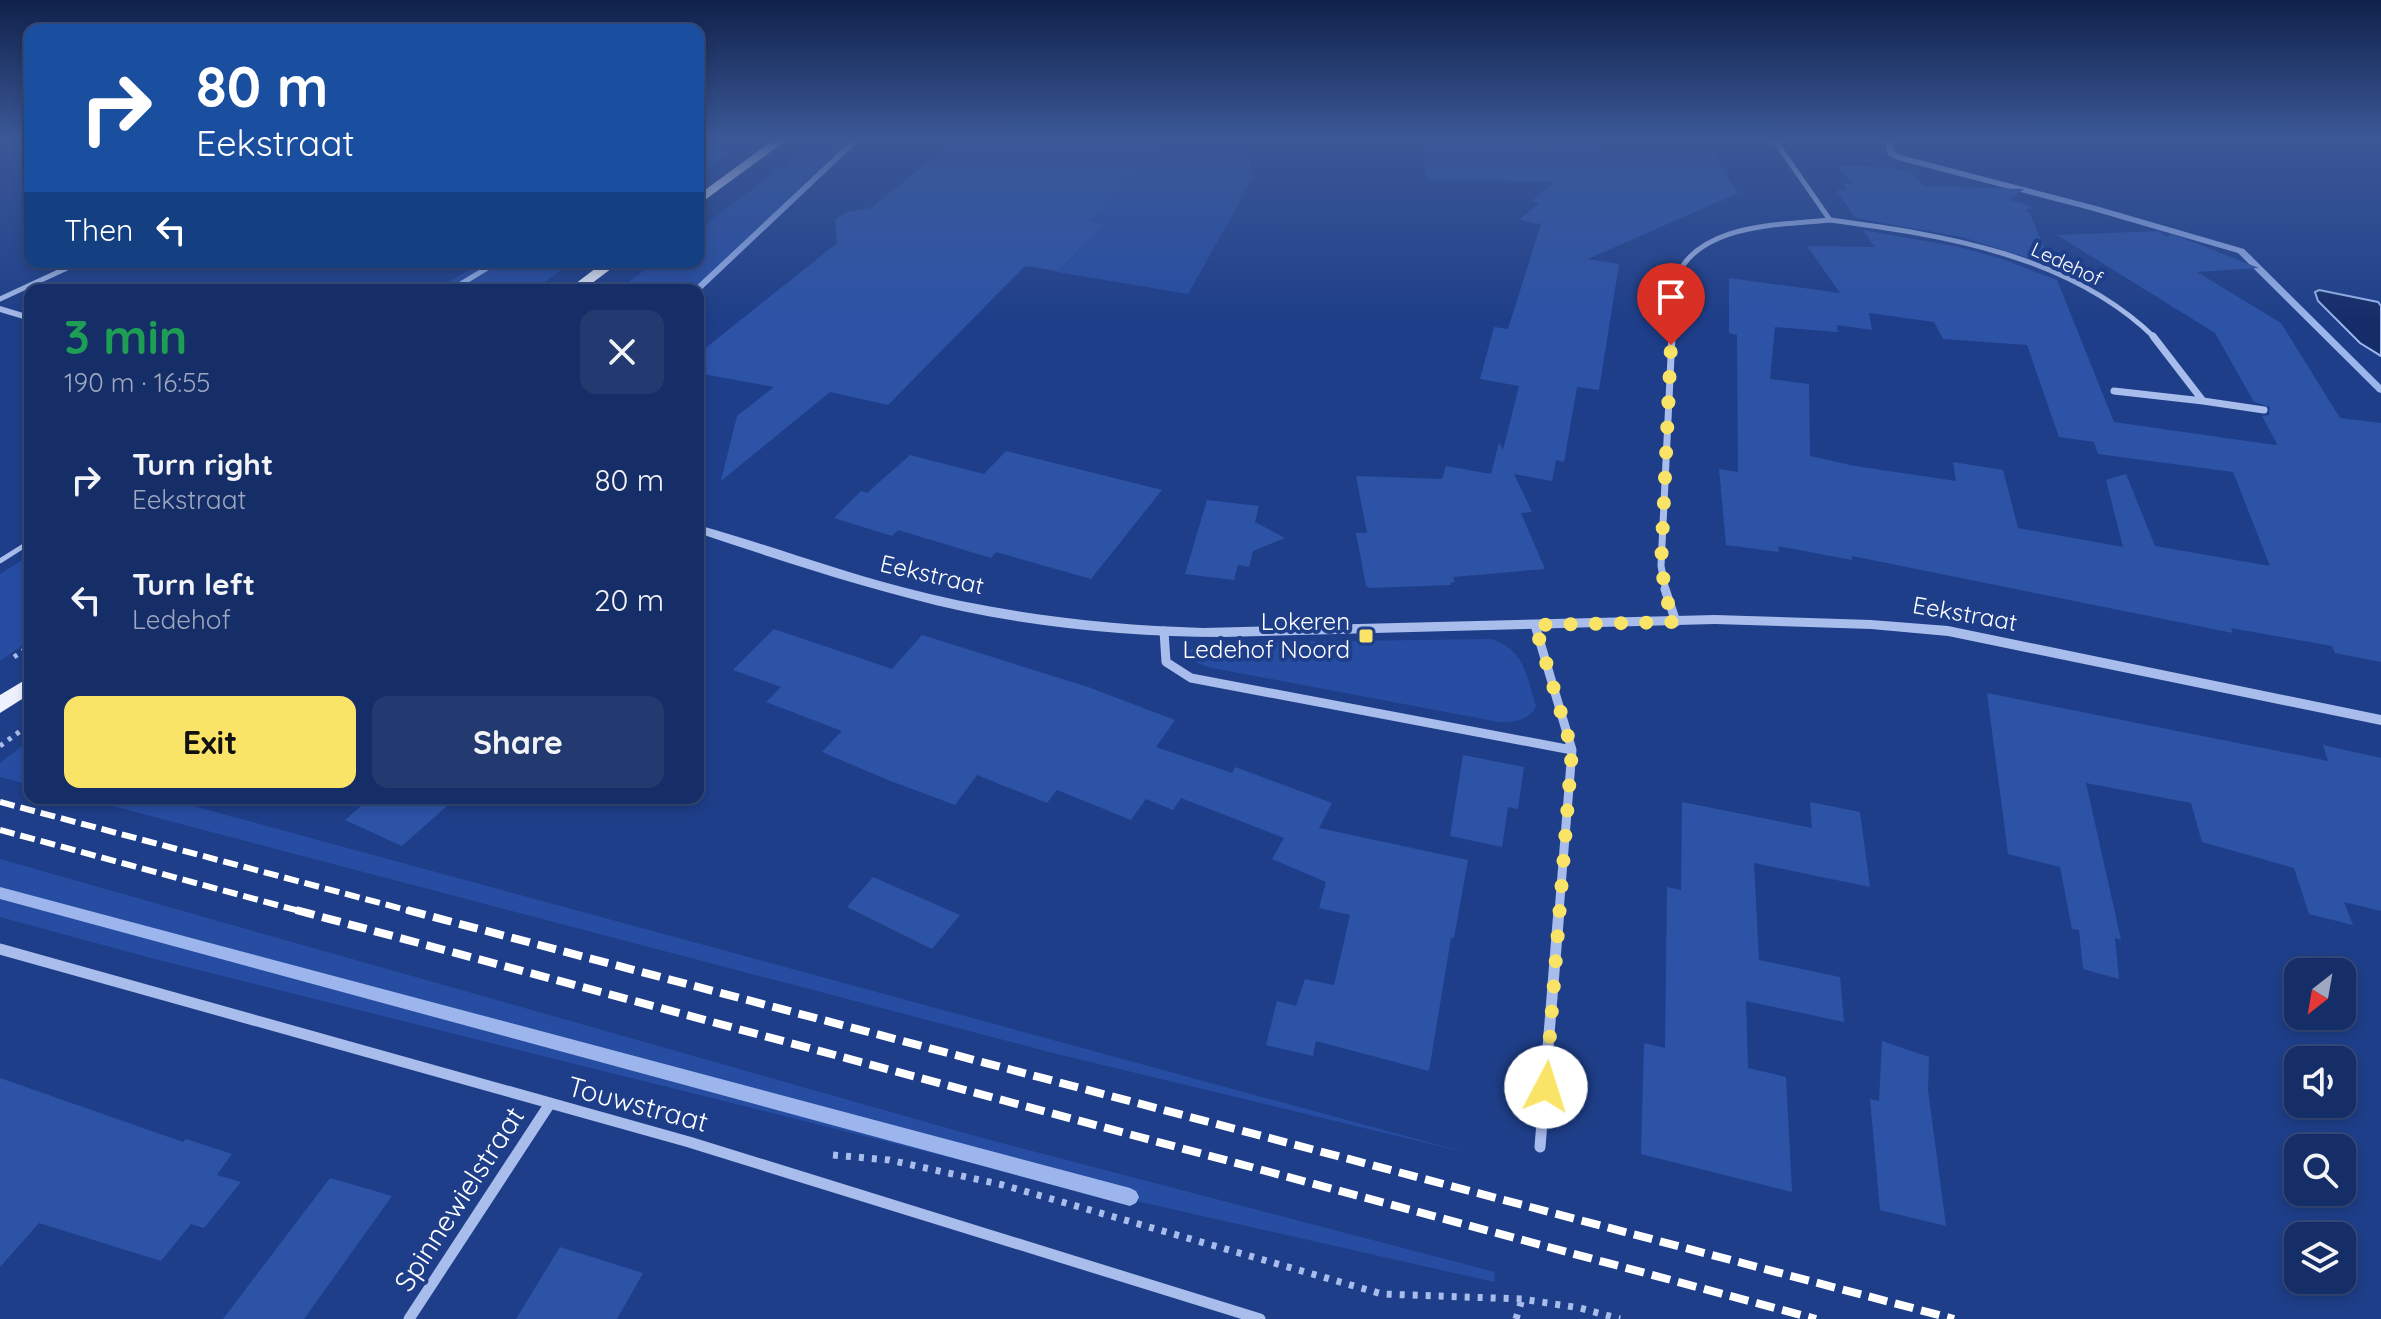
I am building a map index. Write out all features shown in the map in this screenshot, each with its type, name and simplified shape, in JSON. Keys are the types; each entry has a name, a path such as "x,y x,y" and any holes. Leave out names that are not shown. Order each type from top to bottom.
{"main road":[{"path":"582,284 605,268"},
{"path":"0,706 24,688"}],"street":[{"path":"1816,200 1830,220"},
{"name":"Ledehof","path":"1676,622 1668,603 1661,566 1674,283 1696,248 1751,228 1830,220 1954,239 2004,254 2074,282 2115,305 2147,330 2203,401"},
{"path":"32,284 67,268"},
{"path":"0,299 24,288"},
{"path":"0,309 24,316"},
{"path":"2114,391 2264,410"},
{"name":"Eekstraat","path":"704,531 875,585 939,601 1087,625 1242,634 1777,620 1891,624 1948,631 2381,720"},
{"path":"1535,625 1572,750 1540,1147"},
{"path":"1164,631 1162,658 1169,669 1191,678 1572,750"},
{"name":"Touwstraat","path":"0,949 689,1142 1260,1319"},
{"name":"Spinnewielstraat","path":"409,1319 549,1105"}],"lane":[{"path":"0,561 24,546"}],"path":[{"path":"0,746 24,728"},
{"path":"828,1155 889,1160 1003,1185 1382,1294 1522,1299 1580,1308 1620,1319"},
{"path":"1516,1319 1522,1299"}],"shaded area":[{"path":"738,200 795,200 704,285 626,284 647,268 704,268 704,225"},
{"path":"1108,200 1241,200 1188,294 1045,270 1058,271 1082,247 1067,243"},
{"path":"472,268 564,268 542,284 444,284"},
{"path":"2319,290 2378,302 2381,306 2381,356 2360,343 2318,301 2315,292"},
{"path":"24,559 24,644 0,661 0,574"},
{"path":"1492,639 1511,650 1523,665 1536,706 1520,720 1499,722 1207,667 1189,659 1190,650 1202,643"},
{"path":"24,745 24,783 0,777 0,763"},
{"path":"105,804 186,804 1468,1153 1049,1052"},
{"path":"0,859 979,1137 1495,1272 1494,1282 1004,1171 151,958 0,917"}],"building":[{"path":"881,200 1108,200 1087,222 1103,225 1058,271 1025,266 888,405 830,392 721,481 737,416 774,387 704,374 704,349 837,243 835,219 847,212 871,208"},
{"path":"1723,200 1588,259 1619,264 1599,390 1577,387 1564,462 1556,460 1552,481 1514,474 1532,512 1521,513 1545,569 1453,577 1455,582 1451,585 1370,588 1366,586 1356,533 1367,533 1356,476 1442,479 1446,466 1491,474 1499,442 1503,450 1519,386 1480,379 1494,327 1508,329 1541,224 1519,220 1539,203 1532,201"},
{"path":"1842,200 2010,200 2031,206 2025,211 2030,213 2051,265 1962,237 1855,218"},
{"path":"1863,230 1959,247 2057,280 2114,422 2275,445 2262,416 2269,415 2270,407 2254,402 2215,333 2057,235 2159,231 2166,237 2172,234 2259,268 2197,272 2281,323 2340,418 2381,423 2381,662 2335,653 2332,646 2231,628 2233,633 1852,556 1852,560 1778,546 1779,552 1726,545 1719,469 1738,472 1737,335 1729,333 1729,278 1840,293 1807,246 1875,247","holes":["1869,313 1934,322 1943,339 2027,345 2059,437 2094,442 2098,454 2233,472 2270,566 2155,546 2126,474 2106,480 2123,547 2018,528 2003,470 1953,462 1956,481 1810,456 1809,384 1770,379 1775,327 1838,332 1837,325 1872,330"]},
{"path":"1006,451 1162,490 1091,579 996,552 991,558 898,530 892,536 834,518 861,491 867,493 910,455 984,474"},
{"path":"1207,500 1259,506 1255,522 1285,538 1253,551 1249,567 1238,565 1234,580 1185,574"},
{"path":"774,629 892,669 922,635 1088,687 1175,720 1156,747 1232,773 1235,767 1332,803 1319,828 1468,860 1454,938 1451,938 1429,1071 1316,1041 1313,1056 1266,1045 1277,1001 1296,1006 1305,979 1334,985 1350,915 1319,908 1326,882 1272,859 1284,838 1181,798 1173,810 1146,799 1131,820 1057,790 1047,803 977,775 955,805 888,780 822,752 842,731 766,702 781,687 733,670"},
{"path":"1987,693 2328,761 2323,745 2381,758 2381,911 2344,902 2353,925 2309,914 2294,868 2202,842 2191,803 2086,783 2121,940 2115,938 2119,979 2083,969 2079,930 2072,929 2060,867 2008,854"},
{"path":"1463,755 1524,767 1518,809 1508,807 1502,847 1450,836"},
{"path":"1682,802 1812,828 1810,802 1860,812 1870,887 1754,863 1759,960 1840,977 1844,1022 1746,1001 1748,1068 1786,1077 1792,1192 1641,1154 1644,1043 1665,1048 1667,887 1681,890"},
{"path":"363,804 449,804 402,846 345,820"},
{"path":"873,877 960,915 932,949 847,907"},
{"path":"1882,1041 1929,1057 1928,1090 1946,1226 1880,1210 1870,1099 1879,1101"},
{"path":"0,1078 183,1142 186,1139 232,1154 217,1175 241,1182 204,1228 191,1224 161,1261 39,1223 0,1267"},
{"path":"330,1178 392,1196 304,1319 223,1319"},
{"path":"560,1247 643,1273 617,1319 516,1319"}],"waterway":[{"path":"702,284 793,200"},
{"path":"2061,200 2241,251 2381,390"},
{"path":"460,284 488,268"},
{"path":"0,893 1130,1197"}],"railway":[{"path":"0,802 414,912"},
{"path":"0,830 303,912"},
{"path":"296,910 1816,1319"},
{"path":"407,910 1954,1319"}],"place":[{"name":"Lokeren Ledehof Noord","path":"1366,636"}],"route":[{"path":"1546,1087 1572,750 1535,625 1676,622 1668,603 1661,566 1671,345"}]}
